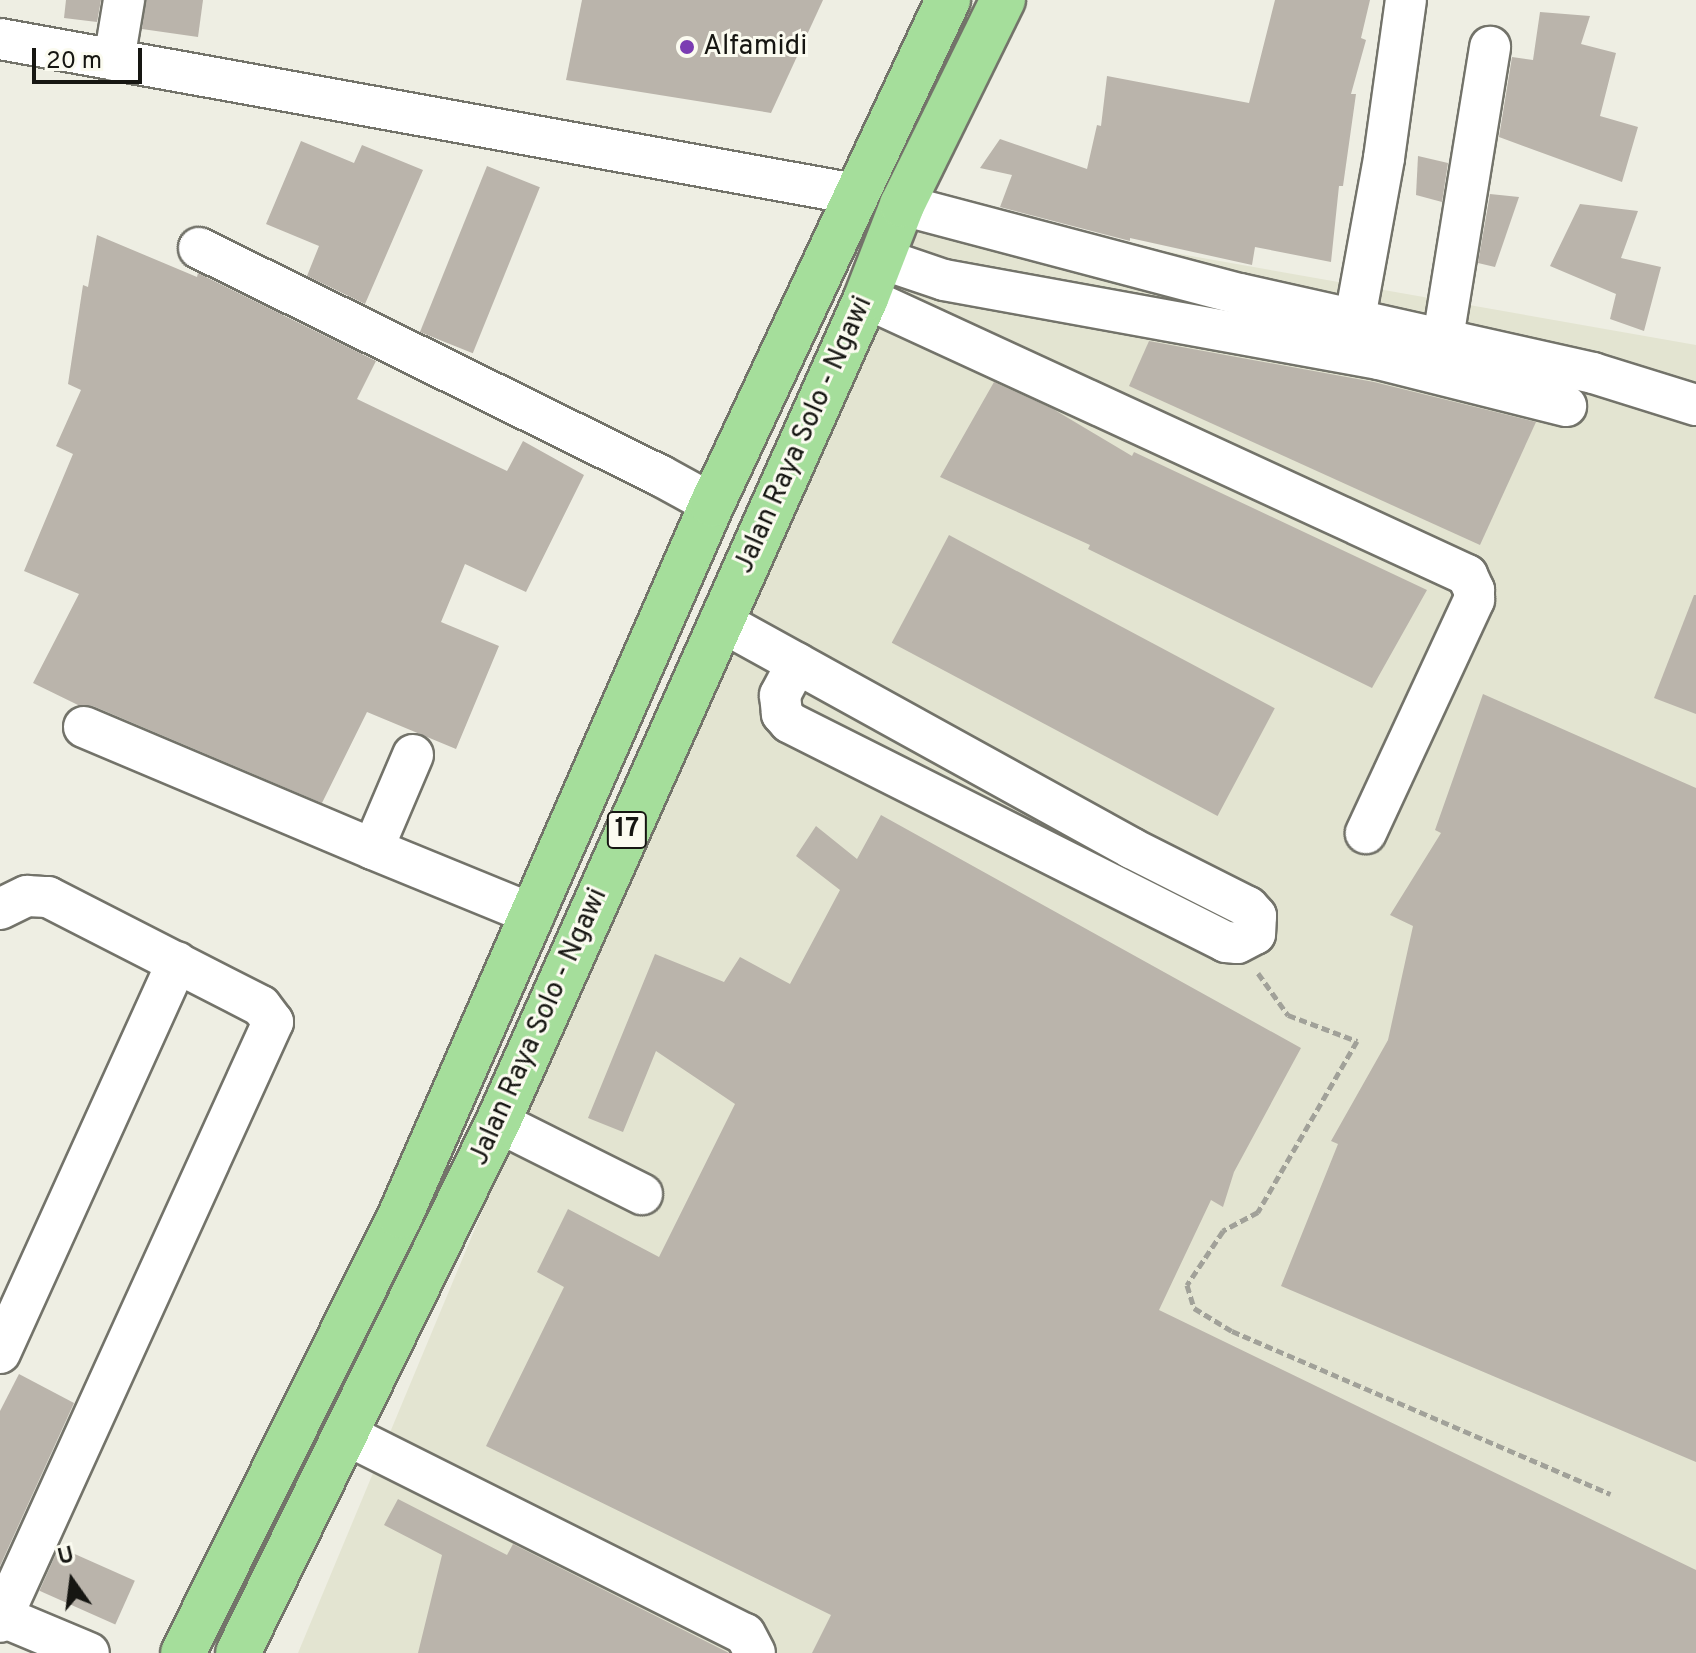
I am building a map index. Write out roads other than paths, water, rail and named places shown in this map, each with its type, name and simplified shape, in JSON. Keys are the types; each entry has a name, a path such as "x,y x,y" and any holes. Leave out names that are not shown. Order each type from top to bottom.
{"highway":[{"name":"Jalan Raya Solo - Ngawi","path":"183,1653 400,1216 712,504 948,0"},
{"name":"Jalan Raya Solo - Ngawi","path":"238,1653 498,1122 874,279 902,205 1003,0"},
{"path":"855,194 902,205"}],"street":[{"path":"114,60 124,0"},
{"path":"1355,318 1384,158 1406,0"},
{"path":"0,39 855,194"},
{"path":"1443,338 1490,47"},
{"path":"902,205 1240,294 1593,373 1696,405"},
{"path":"199,248 712,504"},
{"path":"874,279 944,280 1379,359 1566,406"},
{"path":"874,279 1467,575 1474,590 1474,600 1366,833"},
{"path":"720,621 797,663 1131,848 1248,907 1256,916 1255,934 1237,943 1226,942 789,722 782,714 780,695 797,663"},
{"path":"84,727 534,915"},
{"path":"373,849 413,755"},
{"path":"0,909 27,896 48,897 261,1006 273,1022 2,1620 89,1653"},
{"path":"0,1353 177,962"},
{"path":"498,1122 642,1194"},
{"path":"345,1434 745,1634 755,1653"}],"place":[{"name":"Alfamidi","path":"687,47"}]}
